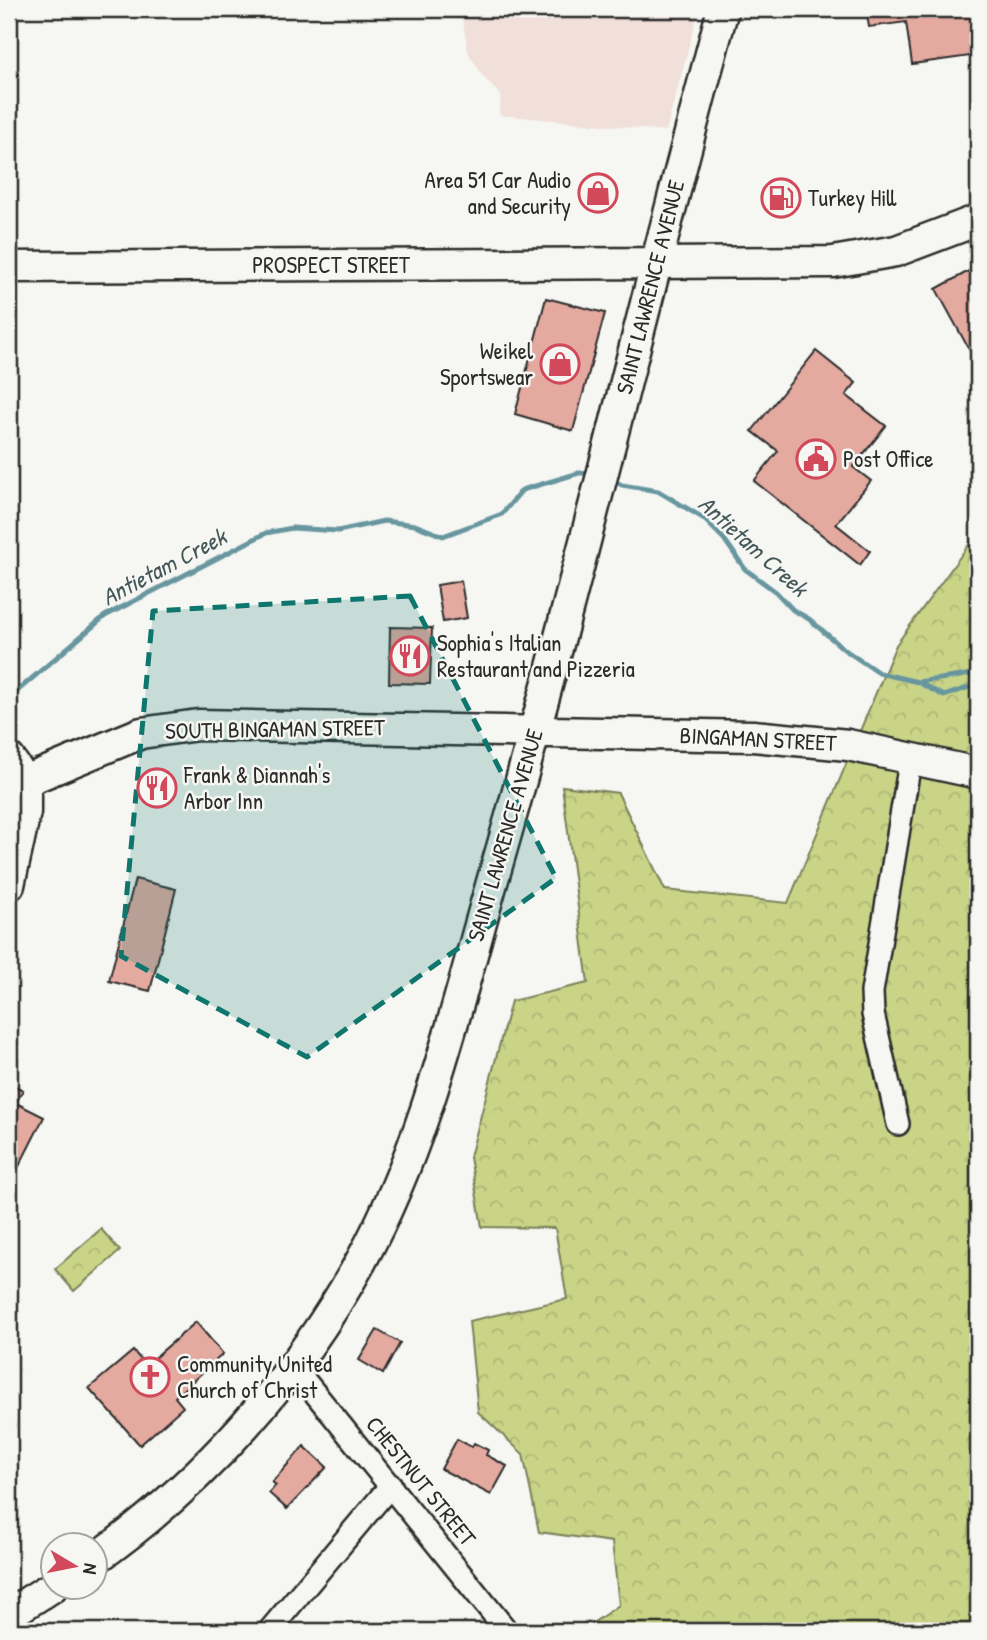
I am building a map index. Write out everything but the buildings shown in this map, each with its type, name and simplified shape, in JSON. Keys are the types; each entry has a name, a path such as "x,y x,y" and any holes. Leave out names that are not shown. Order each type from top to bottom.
{"street":[{"name":"SAINT LAWRENCE AVENUE","path":"108,1549 144,1522 220,1453 260,1409 324,1323 362,1260 410,1155 534,732 610,449 654,263 723,9"},
{"name":"PROSPECT STREET","path":"9,267 846,260 906,248 978,220"},
{"name":"SOUTH BINGAMAN STREET","path":"17,770 130,737 183,726 534,732"},
{"name":"BINGAMAN STREET","path":"534,732 765,737 848,745 911,756 978,773"},
{"path":"898,1124 873,1014 873,992 911,756"},
{"path":"9,886 25,813 17,770"},
{"name":"CHESTNUT STREET","path":"292,1366 507,1631"},
{"path":"269,1631 391,1485"},
{"path":"9,1614 38,1596"}],"highlighted area":[{"path":"410,596 556,878 307,1057 121,956 153,611"}],"shaded area":[{"path":"461,9 699,9 666,131 499,115 501,96 482,75 468,52"}],"green space":[{"path":"978,532 978,1631 581,1631 619,1605 612,1542 539,1532 523,1454 478,1412 469,1321 567,1299 555,1228 482,1227 470,1157 511,1001 588,983 562,786 618,793 665,890 788,903 896,645"},
{"path":"101,1229 120,1251 74,1291 55,1269"}],"waterway":[{"name":"Antietam Creek","path":"9,698 105,616 266,533 292,528 338,531 384,521 415,525 443,536 502,514 522,490 579,473 595,473"},
{"name":"Antietam Creek","path":"610,479 622,485 658,491 703,518 724,539 745,569 776,592 793,610 809,619 845,650 879,673 918,682 944,696 978,684"},
{"path":"918,682 978,671"}],"place":[{"name":"Area 51 Car Audio and Security","path":"598,193"},
{"name":"Turkey Hill","path":"781,198"},
{"name":"Weikel Sportswear","path":"560,364"},
{"name":"Post Office","path":"816,459"},
{"name":"Sophia's Italian Restaurant and Pizzeria","path":"410,656"},
{"name":"Frank & Diannah's Arbor Inn","path":"157,788"},
{"name":"Community United Church of Christ","path":"150,1377"}]}
